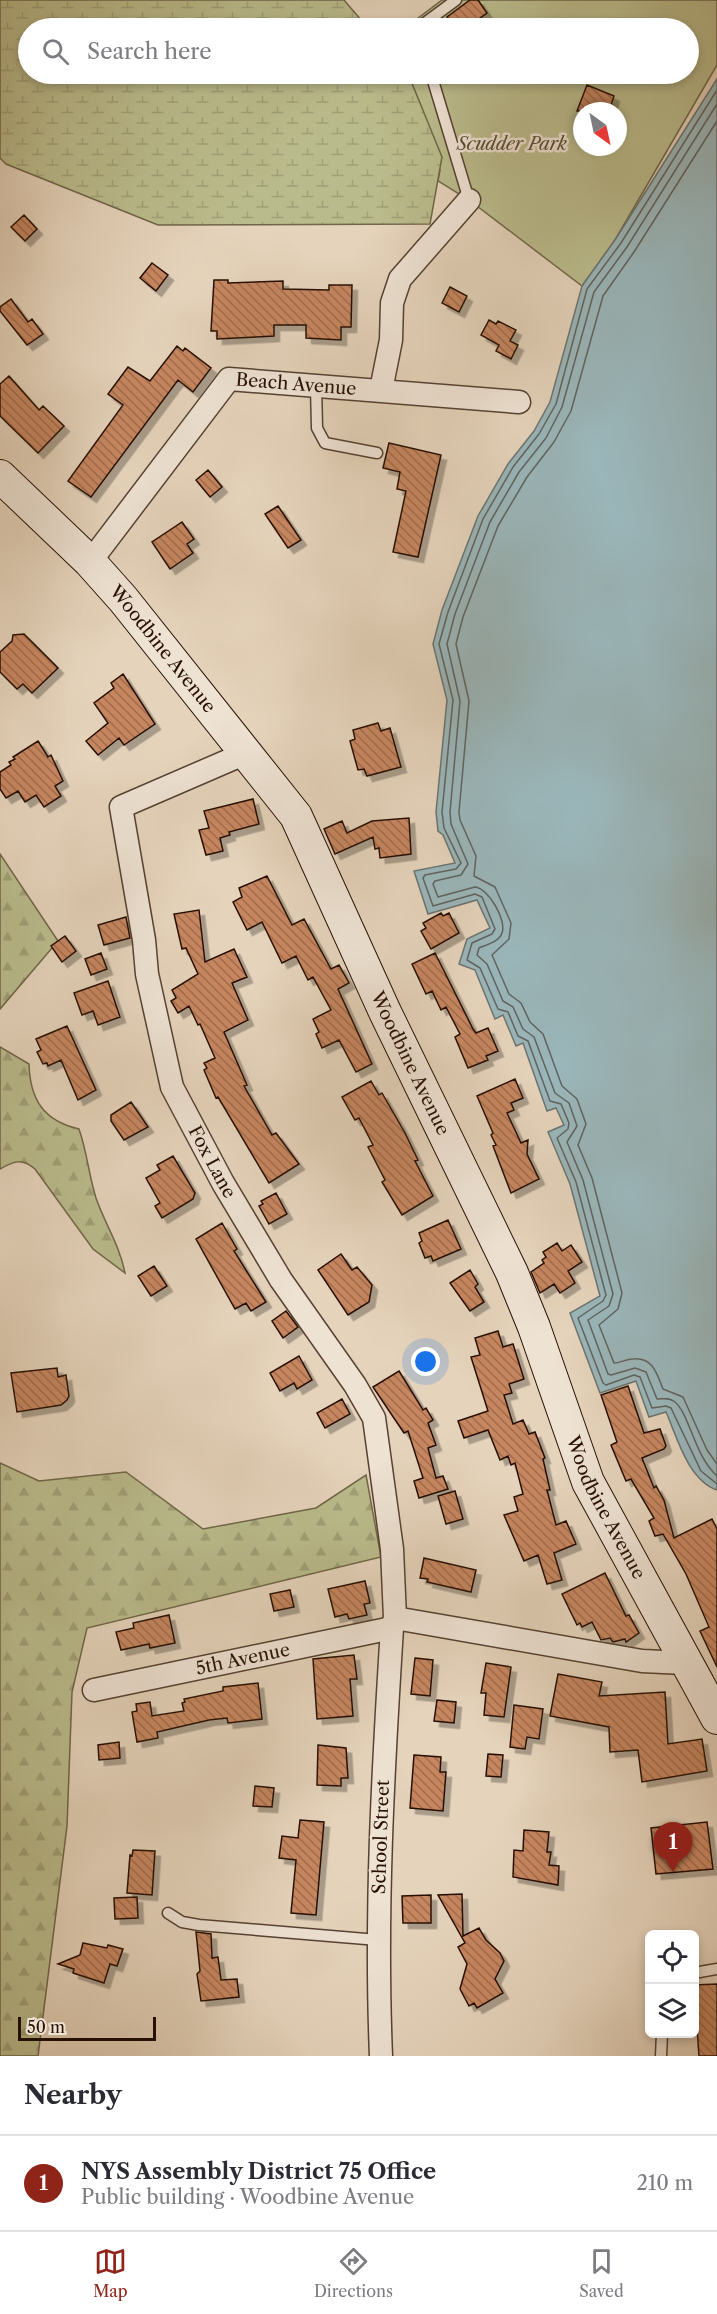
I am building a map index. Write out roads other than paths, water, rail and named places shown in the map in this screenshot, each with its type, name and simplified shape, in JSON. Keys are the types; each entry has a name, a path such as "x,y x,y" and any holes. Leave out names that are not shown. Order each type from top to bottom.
{"main road":[{"name":"Woodbine Avenue","path":"0,476 90,562 163,648 296,816 385,1012 512,1273 534,1327 588,1482 717,1718"}],"street":[{"path":"381,390 391,340 392,303 400,279 469,200"},
{"name":"Beach Avenue","path":"90,562 229,379 519,402"},
{"name":"Fox Lane","path":"246,753 121,807 144,940 147,974 172,1087 223,1183 281,1280 355,1385 374,1418 392,1549 394,1623"},
{"name":"5th Avenue","path":"94,1690 394,1623 642,1661 685,1663"},
{"name":"School Street","path":"381,2056 378,1940 380,1833 394,1623"}],"lane":[{"path":"432,18 456,0"},
{"path":"434,84 469,200"},
{"path":"316,386 317,428 325,443 377,453"},
{"path":"168,1913 182,1922 199,1925 378,1940"},
{"path":"699,1972 717,1969"},
{"path":"661,2056 662,2038"}],"water":[{"path":"717,79 717,1490 707,1485 691,1468 666,1412 649,1417 636,1381 600,1393 570,1313 600,1296 570,1184 548,1132 564,1125 556,1108 547,1111 523,1043 516,1046 503,1015 495,1019 475,970 459,964 467,939 490,928 477,900 428,914 414,871 455,863 443,835 438,831 436,812 447,700 433,644 442,610 478,516 508,464 534,431 550,402 582,286 615,240"}],"place":[{"name":"NYS Assembly District 75 Office","path":"673,1872"}],"park label":[{"name":"Scudder Park","path":"512,144"}]}
